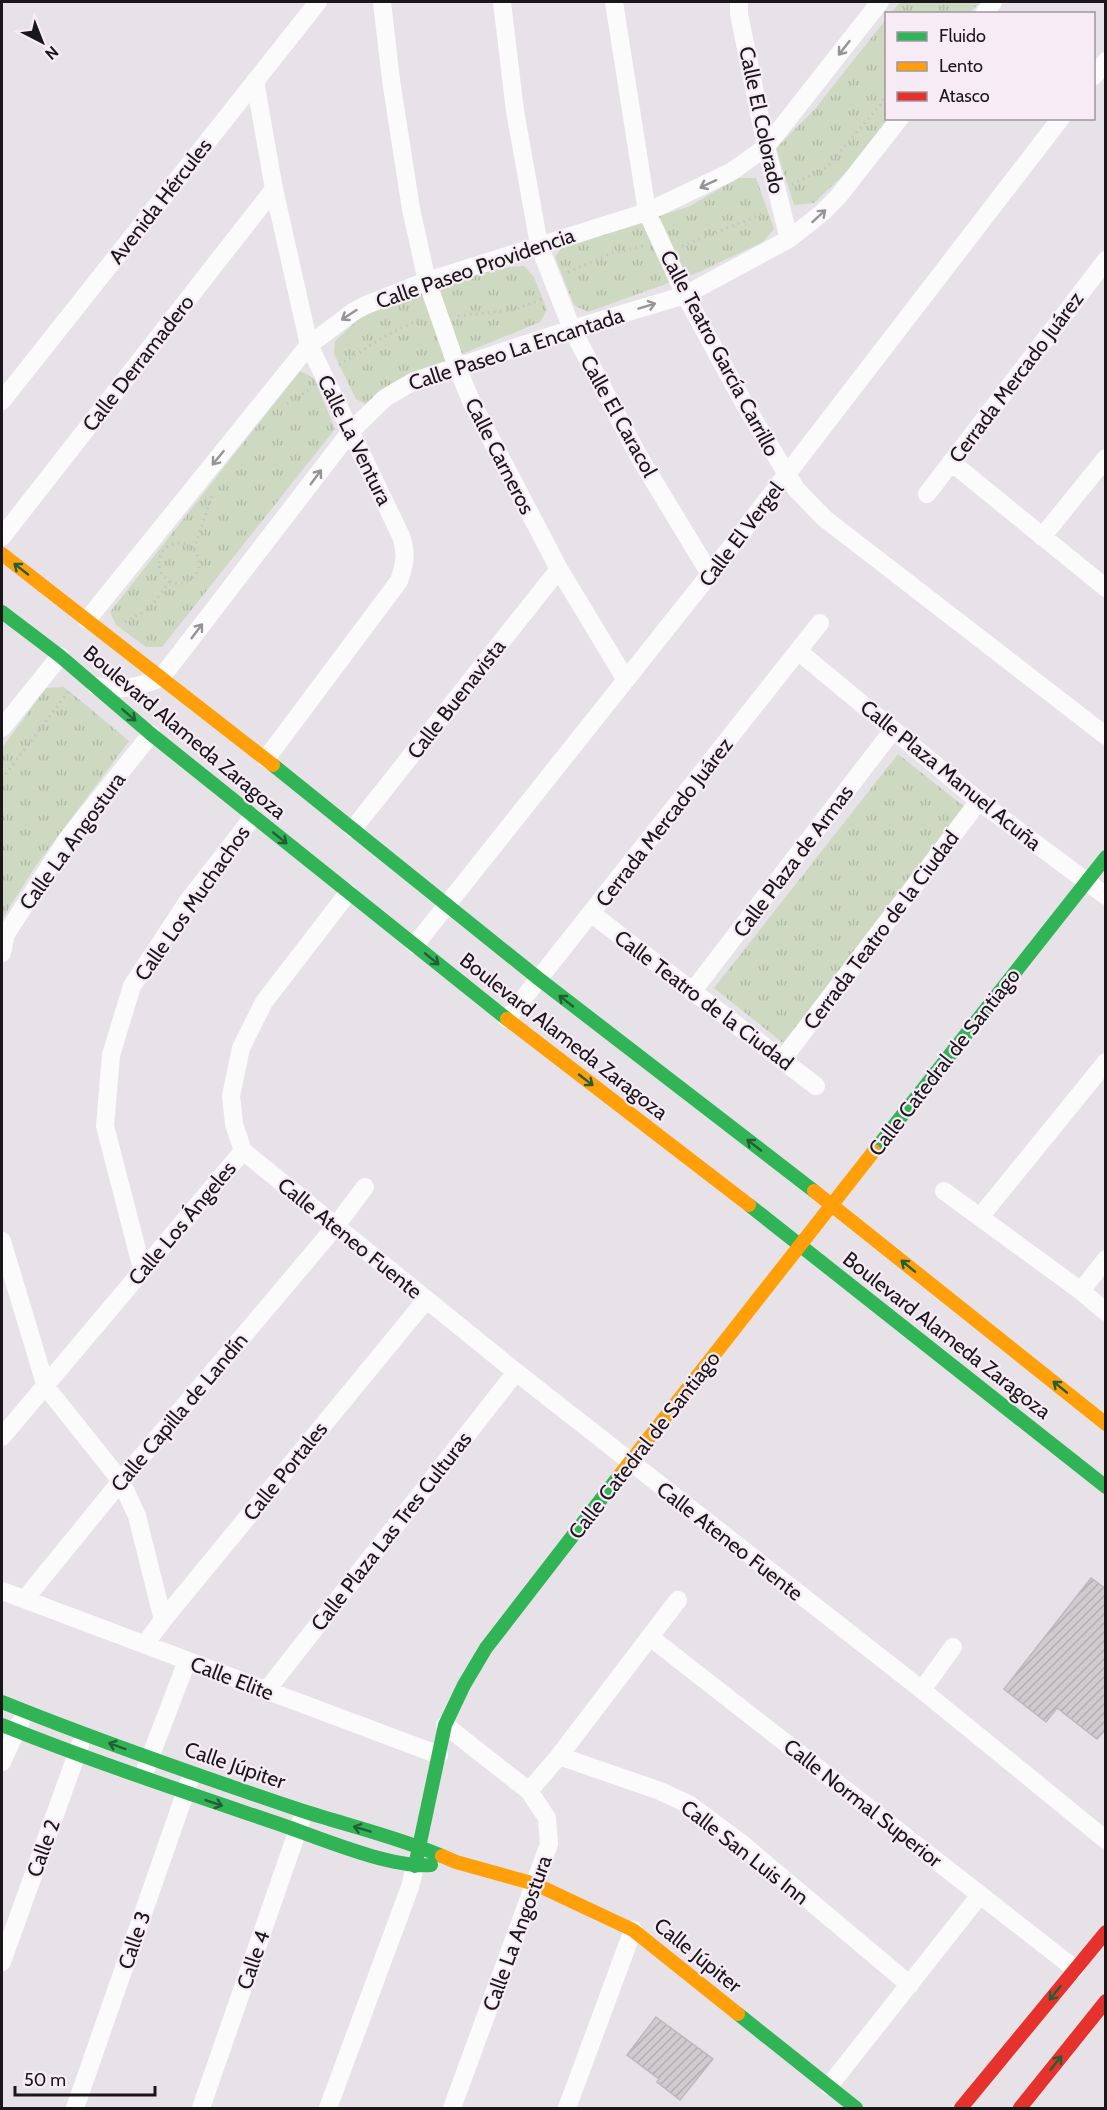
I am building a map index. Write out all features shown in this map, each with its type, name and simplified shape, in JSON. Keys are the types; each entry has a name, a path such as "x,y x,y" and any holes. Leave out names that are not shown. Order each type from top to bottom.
{"street":[{"name":"Avenida Hércules","path":"2,401 318,2"},
{"name":"Calle Carneros","path":"382,2 391,80 411,209 428,281 456,368 559,569 626,680"},
{"name":"Calle El Caracol","path":"502,2 515,111 538,245 572,329 638,455 710,574"},
{"name":"Calle Teatro García Carrillo","path":"614,2 647,212 685,294 786,474 809,504 824,518 1106,736"},
{"name":"Calle El Colorado","path":"739,2 739,14 766,147 789,239"},
{"name":"Calle Paseo Providencia","path":"94,625 309,345 353,312 428,281 647,212 723,177 766,147 880,2"},
{"path":"1095,75 1106,61"},
{"name":"Calle La Ventura","path":"255,81 274,189 309,345 406,548 406,563 399,581 266,759"},
{"name":"Calle Paseo La Encantada","path":"162,678 351,431 371,410 399,388 572,329 685,294 789,239 822,213 837,197 898,120"},
{"name":"Calle El Vergel","path":"415,945 710,574 1059,120"},
{"name":"Calle Derramadero","path":"2,537 274,189"},
{"name":"Cerrada Mercado Juárez","path":"927,494 1106,260"},
{"path":"1042,537 1106,458"},
{"path":"951,462 1106,588"},
{"name":"Boulevard Alameda Zaragoza","path":"2,554 266,759 539,979 831,1204 1106,1424"},
{"name":"Calle Buenavista","path":"353,828 559,569"},
{"name":"Boulevard Alameda Zaragoza","path":"2,612 60,656 151,734 348,893 507,1019 800,1244 1106,1487"},
{"name":"Cerrada Mercado Juárez","path":"507,1019 819,623"},
{"name":"Calle Plaza Manuel Acuña","path":"798,651 979,801 1106,896"},
{"path":"2,728 60,656"},
{"path":"96,686 110,689 128,688 145,685 162,678"},
{"name":"Calle Plaza de Armas","path":"692,992 893,730"},
{"name":"Calle La Angostura","path":"2,953 4,934 68,838 151,734"},
{"name":"Cerrada Teatro de la Ciudad","path":"783,1060 979,801"},
{"name":"Calle Los Muchachos","path":"142,1269 105,1126 111,1055 132,986 188,902 253,816"},
{"name":"Calle Catedral de Santiago","path":"328,2109 410,1887 445,1725 486,1648 831,1204 1106,857"},
{"name":"Calle Los Ángeles","path":"2,1437 243,1151 234,1125 231,1096 241,1048 264,1002 348,893"},
{"name":"Calle Teatro de la Ciudad","path":"592,914 816,1086"},
{"path":"980,1217 1106,1062"},
{"name":"Calle Ateneo Fuente","path":"243,1151 516,1372 922,1690 1106,1840"},
{"name":"Calle Capilla de Landín","path":"25,1599 335,1227 365,1187"},
{"path":"944,1191 1081,1291 1106,1312"},
{"path":"2,1241 46,1387 121,1481 137,1516 163,1620"},
{"path":"1081,1291 1106,1259"},
{"name":"Calle Portales","path":"146,1644 163,1620 426,1300"},
{"name":"Calle Plaza Las Tres Culturas","path":"266,1691 516,1372"},
{"name":"Calle Elite","path":"2,1591 439,1755"},
{"path":"529,1791 560,1756 678,1600"},
{"name":"Calle Normal Superior","path":"650,1637 1075,1969"},
{"path":"922,1690 952,1647"},
{"path":"143,1778 187,1661"},
{"name":"Calle Júpiter","path":"2,1702 84,1735 304,1811 418,1846 456,1862 535,1884 633,1930 856,2109"},
{"path":"2,1762 9,1729 25,1712"},
{"name":"Calle La Angostura","path":"445,1725 529,1791 547,1818 549,1844 452,2109"},
{"name":"Calle Júpiter","path":"9,1729 186,1793 378,1857 415,1866 456,1862"},
{"name":"Calle 2","path":"2,1962 84,1735"},
{"name":"Calle San Luis Inn","path":"560,1756 660,1791 690,1805 741,1843 910,1986"},
{"name":"Calle 3","path":"75,2109 192,1772"},
{"name":"Calle 4","path":"201,2109 304,1811"},
{"path":"829,2086 980,1895"},
{"path":"567,2109 633,1930"},
{"path":"961,2109 1106,1932"},
{"path":"1020,2109 1106,2001"}],"path":[{"path":"776,188 790,185 826,168 885,97"},
{"path":"277,409 309,392 323,375 387,335 438,314 483,314 514,310 555,287 584,264 640,246 664,250 781,207"},
{"path":"194,549 215,488"},
{"path":"176,543 188,545 194,549 199,562 195,574 184,582 171,581 165,577 159,566 159,560 165,549 176,543"},
{"path":"94,625 129,621 149,609 171,581"},
{"path":"2,779 81,674"}],"green space":[{"path":"900,2 980,2 971,12 892,12"},
{"path":"885,20 885,120 888,120 852,167 814,203 794,205 776,148 815,109"},
{"path":"738,178 756,178 774,229 763,242 699,272 588,312 574,305 555,257 564,244 690,206"},
{"path":"524,266 534,277 547,310 540,322 411,375 366,404 356,399 334,354 335,341 362,316 489,269"},
{"path":"300,371 314,378 335,429 162,647 146,647 116,625 110,612"},
{"path":"64,687 129,741 35,867 2,919 2,748 46,688"},
{"path":"898,754 967,809 783,1043 714,988"}],"building":[{"path":"1091,1578 1106,1589 1106,1729 1097,1739 1057,1708 1046,1722 1004,1689"},
{"path":"656,2017 713,2059 680,2100 657,2082 659,2079 627,2055"}],"traffic: fast":[{"path":"2,612 60,656 151,734 507,1019"},
{"path":"273,765 539,979 814,1191"},
{"path":"874,1151 1106,857"},
{"path":"749,1205 1106,1487"},
{"path":"415,1866 445,1725 464,1685 486,1648 619,1476"},
{"path":"2,1702 189,1772 442,1856"},
{"path":"2,1725 106,1764 356,1851 396,1862 431,1865"},
{"path":"738,2014 856,2108"}],"traffic: slow":[{"path":"2,554 273,765"},
{"path":"507,1019 749,1205"},
{"path":"619,1476 874,1151"},
{"path":"814,1191 1106,1424"},
{"path":"442,1856 535,1884 633,1930 738,2014"}],"traffic: jam":[{"path":"961,2108 1106,1932"},
{"path":"1020,2108 1106,2001"}]}
